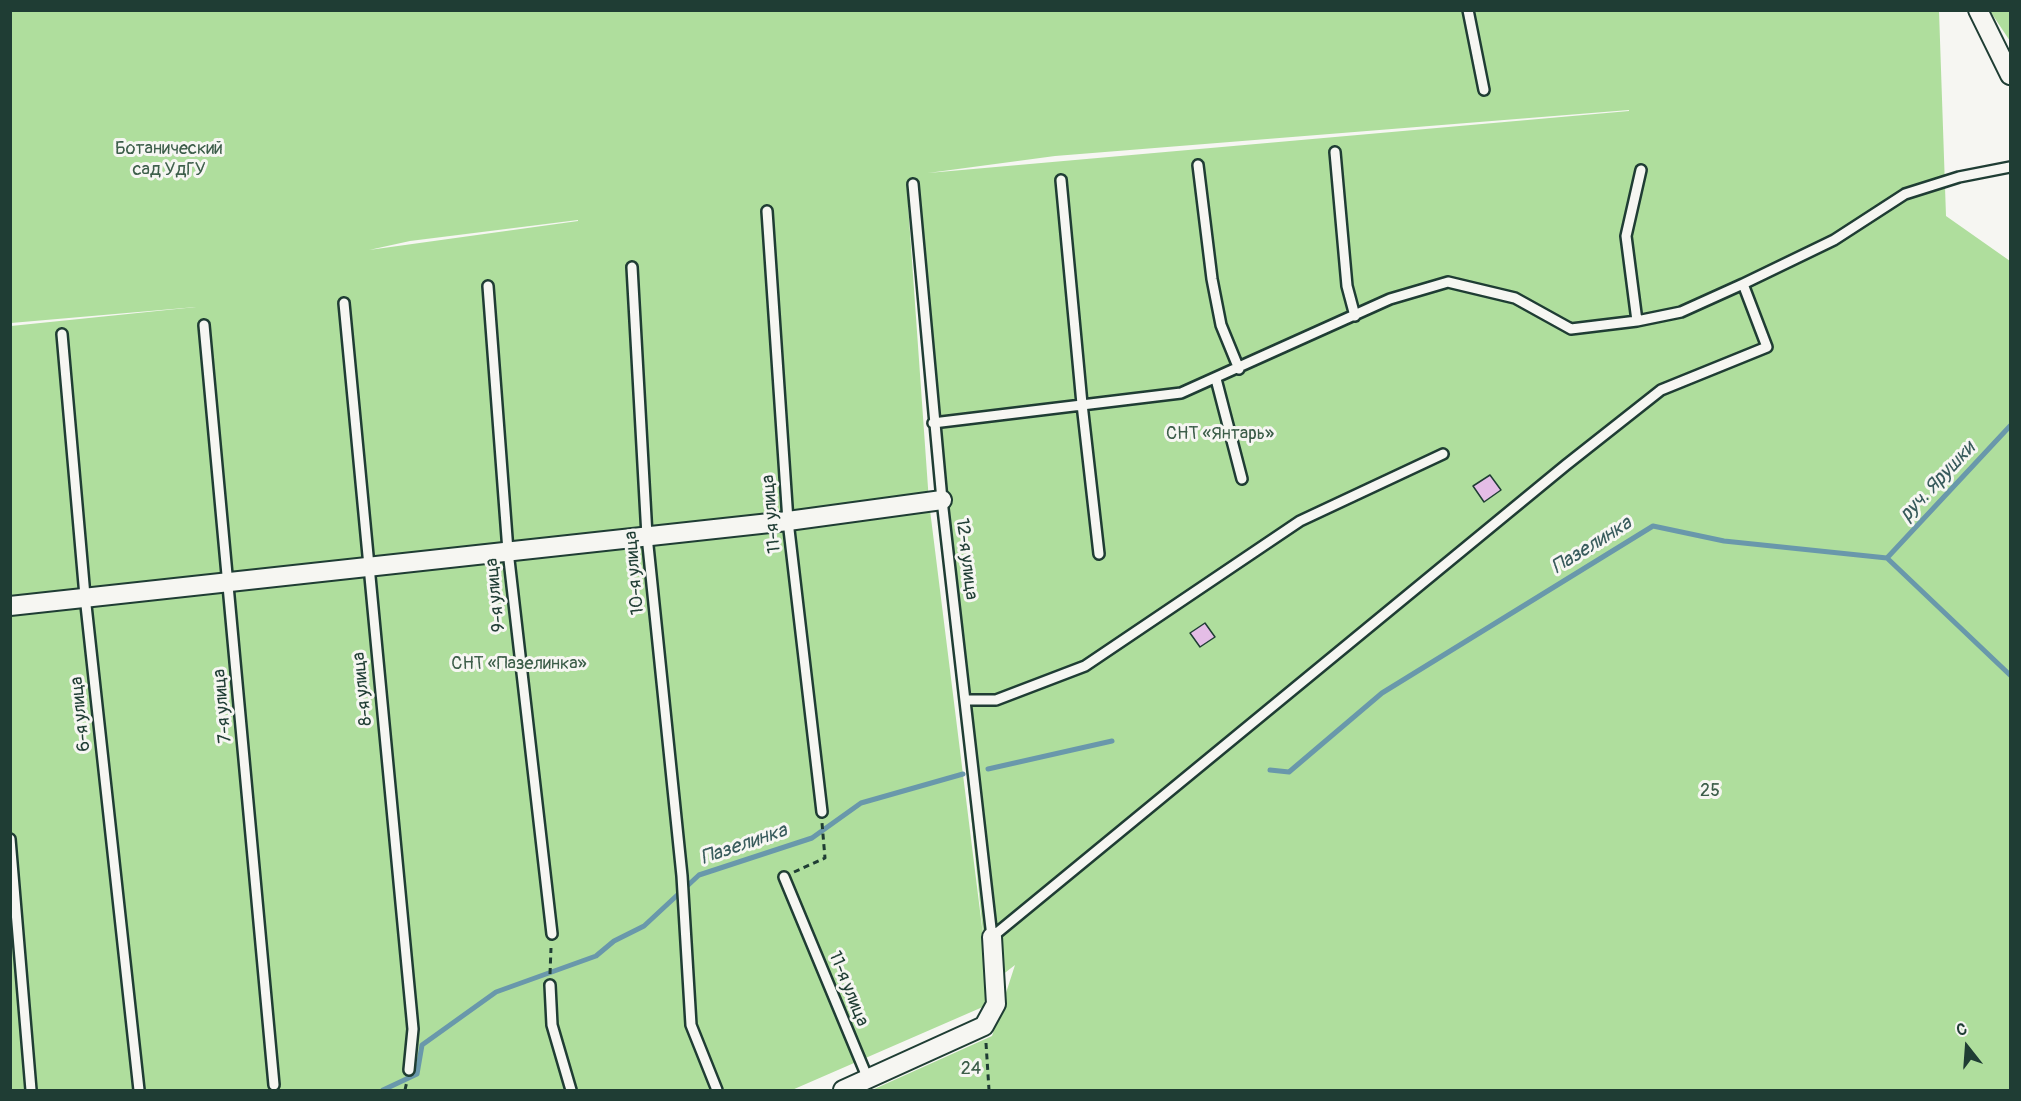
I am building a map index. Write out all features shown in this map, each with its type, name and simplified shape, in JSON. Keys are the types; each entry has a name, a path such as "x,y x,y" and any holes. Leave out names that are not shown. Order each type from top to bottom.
{"street":[{"path":"1978,10 2010,75"},
{"path":"10,606 788,521 942,500"},
{"path":"843,1090 984,1026 996,1004 992,937"}],"lane":[{"path":"1468,10 1484,90"},
{"path":"1335,152 1347,286 1355,316"},
{"path":"1198,165 1214,291 1221,325 1239,369"},
{"path":"933,423 1181,393 1239,369 1390,299 1448,282 1515,298 1571,329 1637,321 1681,312 1834,240 1905,194 1959,177 2010,167"},
{"path":"1637,321 1626,236 1641,170"},
{"path":"1062,180 1082,404 1100,554"},
{"name":"12-я улица","path":"913,184 933,423 967,700 992,937"},
{"name":"11-я улица","path":"767,211 788,521 822,812"},
{"name":"10-я улица","path":"632,267 647,536 682,876 691,1025 717,1090"},
{"path":"992,937 1566,465 1661,390 1767,347 1743,284"},
{"name":"9-я улица","path":"488,286 508,551 552,934"},
{"name":"8-я улица","path":"344,303 367,566 413,1029 409,1070"},
{"name":"7-я улица","path":"204,325 274,1085"},
{"name":"6-я улица","path":"62,334 85,596 139,1090"},
{"path":"1216,379 1242,479"},
{"path":"967,700 996,700 1085,666 1300,521 1443,454"},
{"path":"10,839 31,1090"},
{"name":"11-я улица","path":"784,877 868,1079"},
{"path":"550,985 552,1025 571,1090"}],"path":[{"path":"784,877 825,858 823,837"},
{"path":"984,1026 989,1090"}],"green space":[{"path":"11,11 1939,11 1946,216 2010,261 2010,1090 872,1090 992,1036 1015,965 988,986 985,1006 792,1090 11,1090 11,326 196,307 11,323","holes":["1629,111 928,173 1055,156","908,204 984,943 929,502","578,220 369,250 410,241"]},
{"path":"1990,11 2010,11 2010,41"}],"building":[{"path":"1490,475 1501,490 1484,502 1473,486"},
{"path":"1205,623 1215,637 1200,647 1190,633"}],"waterway":[{"name":"руч. Ярушки","path":"1887,558 2010,426"},
{"name":"Пазелинка","path":"1270,770 1289,772 1382,693 1653,526 1724,541 1887,558 2010,675"},
{"name":"Пазелинка","path":"988,769 1112,741"},
{"name":"Пазелинка","path":"383,1090 417,1074 422,1045 496,992 596,956 614,941 644,926 699,875 812,838 861,803 963,774"}],"park label":[{"name":"Ботанический сад УдГУ","path":"169,159"},
{"name":"СНТ «Янтарь»","path":"1220,434"},
{"name":"СНТ «Пазелинка»","path":"519,664"},
{"name":"25","path":"1710,791"},
{"name":"24","path":"971,1069"}]}
